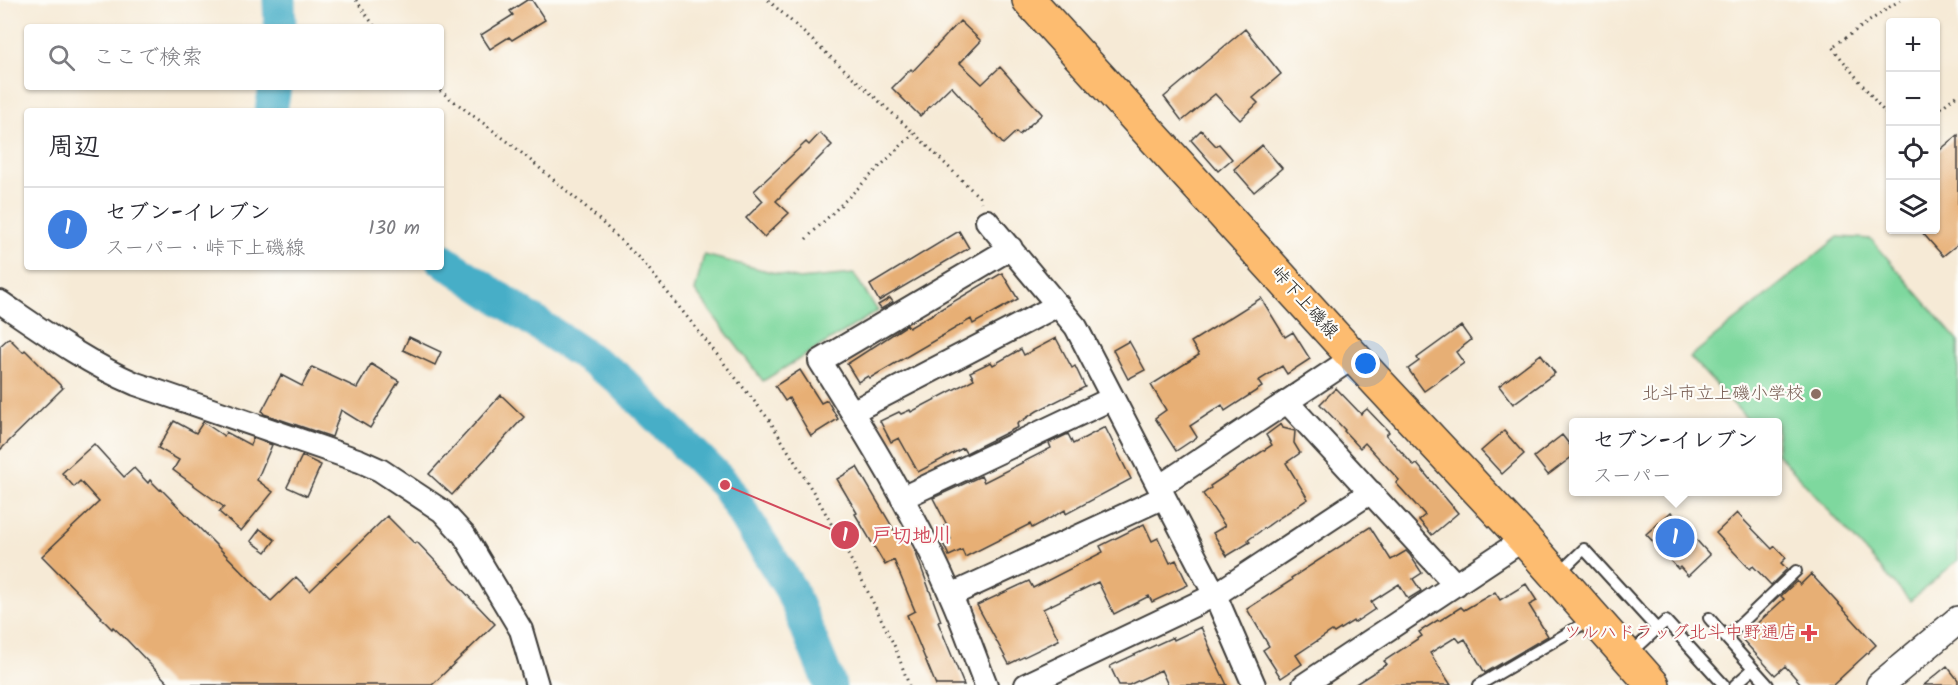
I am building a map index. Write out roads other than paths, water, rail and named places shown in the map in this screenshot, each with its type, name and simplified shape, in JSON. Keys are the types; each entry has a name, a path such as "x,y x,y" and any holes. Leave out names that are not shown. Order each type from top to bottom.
{"main road":[{"name":"峠下上磯線","path":"1029,0 1354,357 1524,539 1653,685"}],"street":[{"path":"987,221 1076,327 1215,596 1254,685"},
{"path":"986,685 951,595 902,498 820,361 1011,248"},
{"path":"0,302 53,339 109,372 147,388 360,460 380,470 442,511 464,535 520,630 537,685"},
{"path":"852,412 1058,305"},
{"path":"951,595 1161,492 1354,357"},
{"path":"902,498 1113,398"},
{"path":"1287,402 1456,585"},
{"path":"1026,685 1215,596 1371,492"},
{"path":"1304,685 1524,539"},
{"path":"1887,683 1958,620"}],"lane":[{"path":"1556,576 1584,549 1657,629"},
{"path":"1726,638 1796,571"},
{"path":"1479,685 1593,618"},
{"path":"1708,618 1768,685"},
{"path":"1627,656 1666,621 1724,685"},
{"path":"1735,685 1753,669"}],"waterway":[{"path":"279,0 280,24"},
{"path":"272,108 274,90"},
{"path":"444,261 617,377 725,485 791,590 830,685"}],"place":[{"name":"北斗市立上磯小学校","path":"1816,394"},
{"name":"戸切地川","path":"725,485"},
{"name":"セブン-イレブン","path":"1675,538"},
{"name":"ツルハドラッグ北斗中野通店","path":"1809,633"}]}
